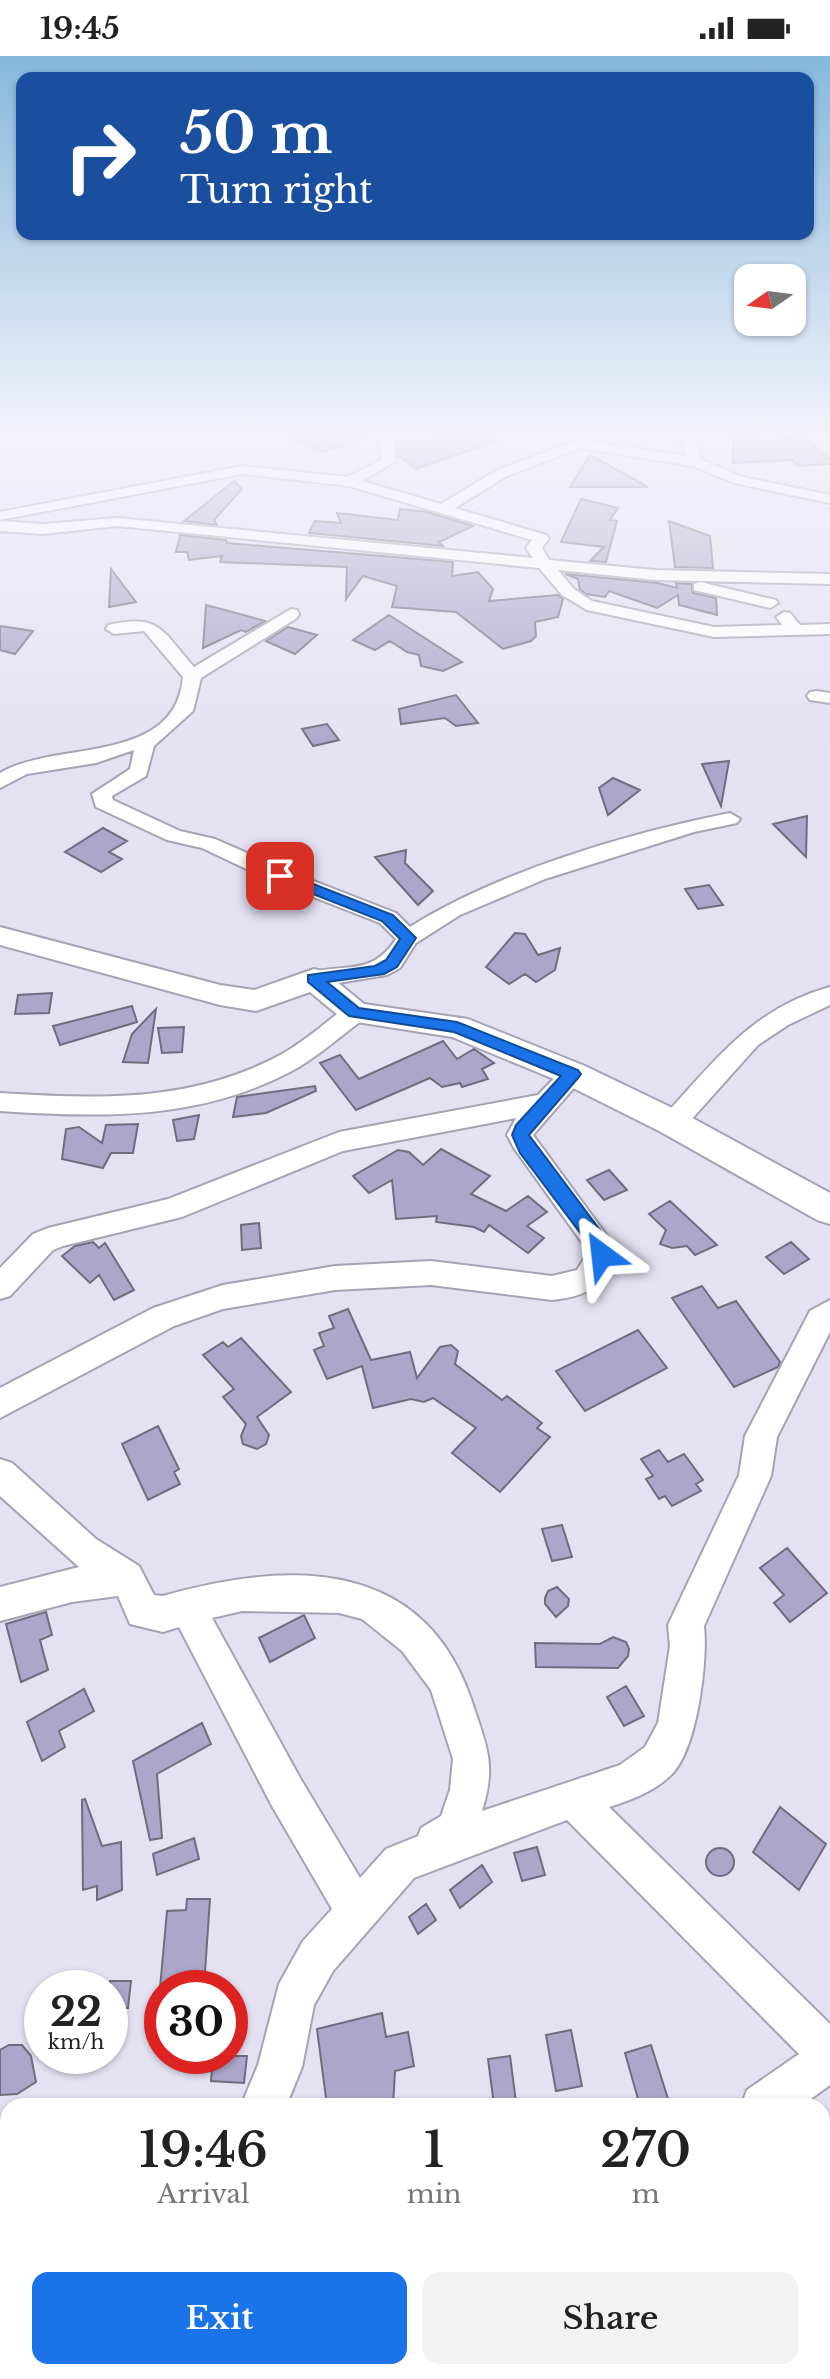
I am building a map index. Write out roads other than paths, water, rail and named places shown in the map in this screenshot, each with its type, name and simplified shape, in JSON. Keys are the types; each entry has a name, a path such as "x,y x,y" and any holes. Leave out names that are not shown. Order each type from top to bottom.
{"street":[{"path":"284,538 655,575 830,579"},
{"path":"541,538 534,548 544,564 568,592 587,605 714,632 830,629"},
{"path":"655,575 770,603 796,630"},
{"path":"770,603 774,579"},
{"path":"291,614 192,676 186,706 161,733 145,744 139,772 102,794 103,803 174,836 208,843 280,876 388,918 408,938"},
{"path":"114,629 150,627 192,676"},
{"path":"0,782 21,769 96,757 161,733"},
{"path":"0,936 220,995 256,1001 314,979 379,970 392,963 408,938 452,910 537,874 690,827 730,819"},
{"path":"314,979 355,1013 457,1027 573,1074 673,1123 830,1210"},
{"path":"673,1123 749,1039 779,1019 830,995"},
{"path":"0,1102 129,1107 167,1105 196,1099 244,1083 293,1058 355,1013"},
{"path":"0,1404 164,1317 223,1297 335,1278 431,1273 552,1288 572,1286 587,1278 602,1255 599,1244 520,1135 522,1129 573,1074"},
{"path":"0,1287 43,1242 58,1236 172,1209 339,1142 548,1103"},
{"path":"400,1863 526,1814 630,1781 659,1761 676,1726 688,1646 686,1625 755,1476 761,1436 821,1320 830,1312"},
{"path":"0,1474 84,1551 127,1578 143,1612 163,1614 242,1594 339,1596 371,1604 415,1638 446,1680 472,1759 469,1790 457,1829 400,1863 318,1956 294,1999 280,2067 266,2098"},
{"path":"0,1604 72,1585 127,1578"},
{"path":"187,1607 286,1792 356,1910"},
{"path":"573,1799 830,2057 774,2098"}]}
